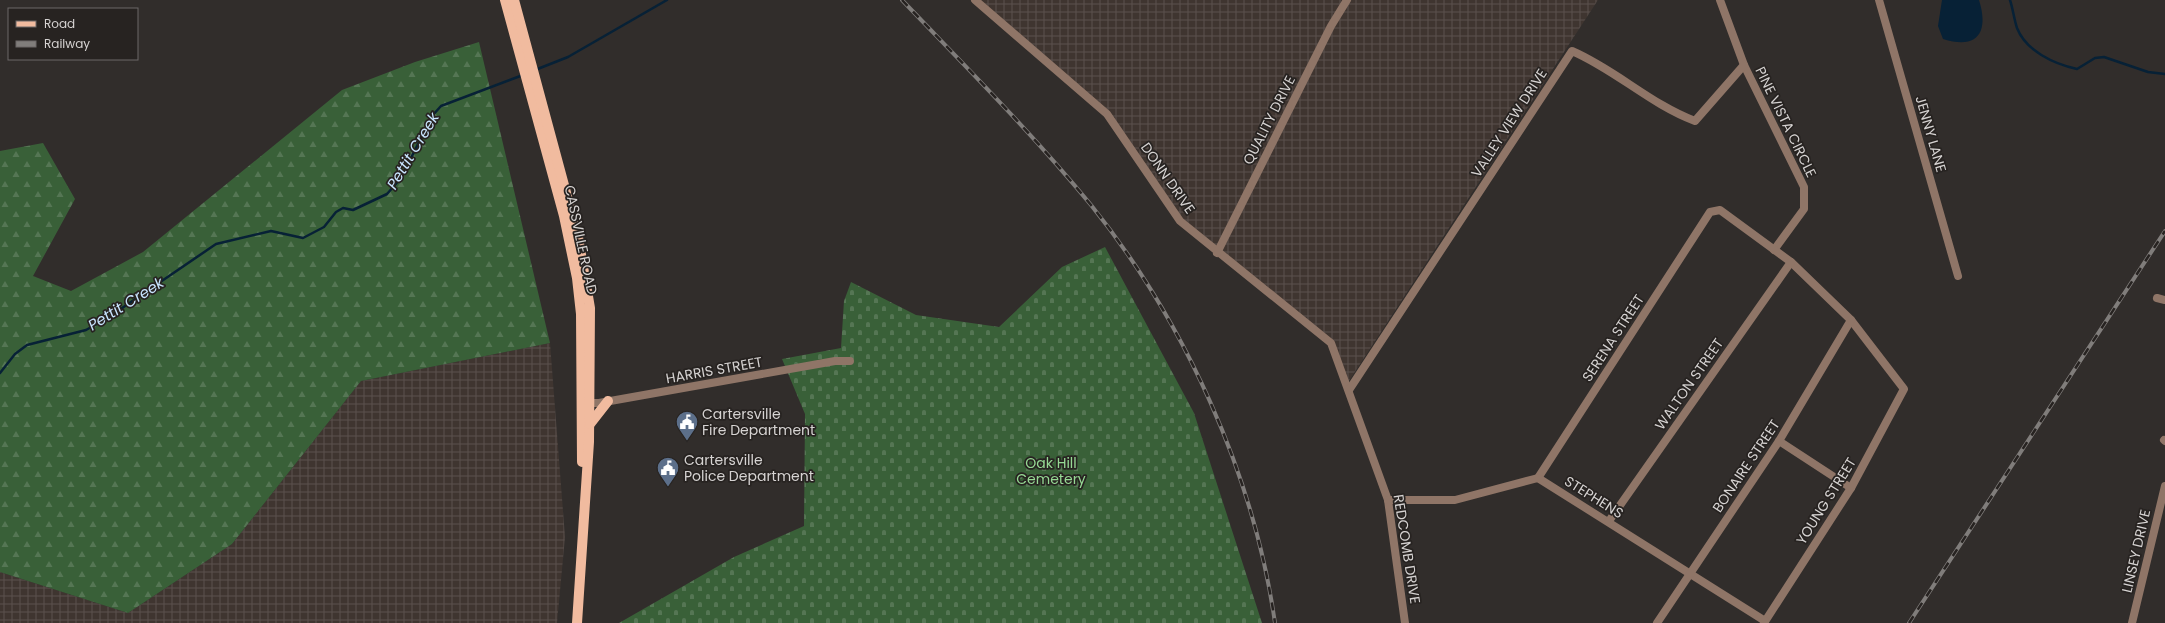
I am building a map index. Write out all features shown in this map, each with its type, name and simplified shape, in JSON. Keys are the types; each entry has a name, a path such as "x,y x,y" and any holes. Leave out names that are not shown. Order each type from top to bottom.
{"main road":[{"name":"CASSVILLE ROAD","path":"510,2 537,101 578,237 586,274 590,308 586,403 581,443 584,492"},
{"path":"590,424 608,401"},
{"name":"CASSVILLE ROAD","path":"577,622 581,574 584,492 590,424 586,403"}],"street":[{"name":"DONN DRIVE","path":"975,0 1107,114 1180,222 1331,343 1349,390"},
{"name":"QUALITY DRIVE","path":"1217,253 1330,26 1347,0"},
{"name":"PINE VISTA CIRCLE","path":"1720,0 1744,65 1804,187 1804,209 1774,250"},
{"name":"JENNY LANE","path":"1879,0 1958,276"},
{"name":"VALLEY VIEW DRIVE","path":"1349,390 1572,51 1596,62 1671,112 1695,121 1744,65"},
{"name":"SERENA STREET","path":"1538,478 1710,212 1720,210 1774,250"},
{"path":"1774,250 1791,262 1851,320"},
{"name":"WALTON STREET","path":"1609,521 1791,262"},
{"path":"2157,298 2165,300"},
{"name":"YOUNG STREET","path":"1765,622 1851,488 1904,389 1851,320"},
{"name":"BONAIRE STREET","path":"1657,623 1779,441 1851,320"},
{"name":"HARRIS STREET","path":"586,403 608,401 835,361 850,361"},
{"name":"REDCOMB DRIVE","path":"1349,390 1388,500 1405,623"},
{"path":"1779,441 1851,488"},
{"path":"1388,500 1455,500 1538,478"},
{"name":"STEPHENS","path":"1538,478 1609,521 1765,622"},
{"name":"LINSEY DRIVE","path":"2132,623 2165,486"}],"shaded area":[{"path":"977,0 1598,0 1347,384 1333,348 1180,221 1107,114"},
{"path":"550,343 565,537 557,623 0,623 0,572 128,613 232,544 361,381"}],"green space":[{"path":"479,42 550,343 361,381 232,544 128,613 0,572 0,151 43,143 75,199 33,276 71,291 143,252 342,90 415,62"},
{"name":"Oak Hill Cemetery","path":"1105,247 1194,413 1262,623 619,623 734,557 804,526 805,414 782,359 841,348 844,301 851,282 916,315 999,327 1062,267"}],"water":[{"path":"1942,0 1979,0 1983,21 1978,36 1965,42 1955,42 1943,39 1938,26"}],"waterway":[{"name":"Pettit Creek","path":"535,70 568,57 667,0"},
{"path":"2010,0 2017,28 2021,36 2034,50 2050,60 2077,69 2095,58 2104,57 2148,72 2165,74"},
{"name":"Pettit Creek","path":"0,373 15,354 27,345 86,330 109,317 216,244 271,231 303,238 324,227 336,212 343,208 353,210 387,194 401,178 432,116 441,106 523,75"}],"railway":[{"path":"902,0 1069,178 1125,250 1156,299 1185,350 1210,402 1232,457 1251,512 1265,567 1275,623"},
{"path":"1909,623 2165,231"}],"place":[{"name":"Cartersville Fire Department","path":"687,442"},
{"name":"Cartersville Police Department","path":"668,488"}]}
